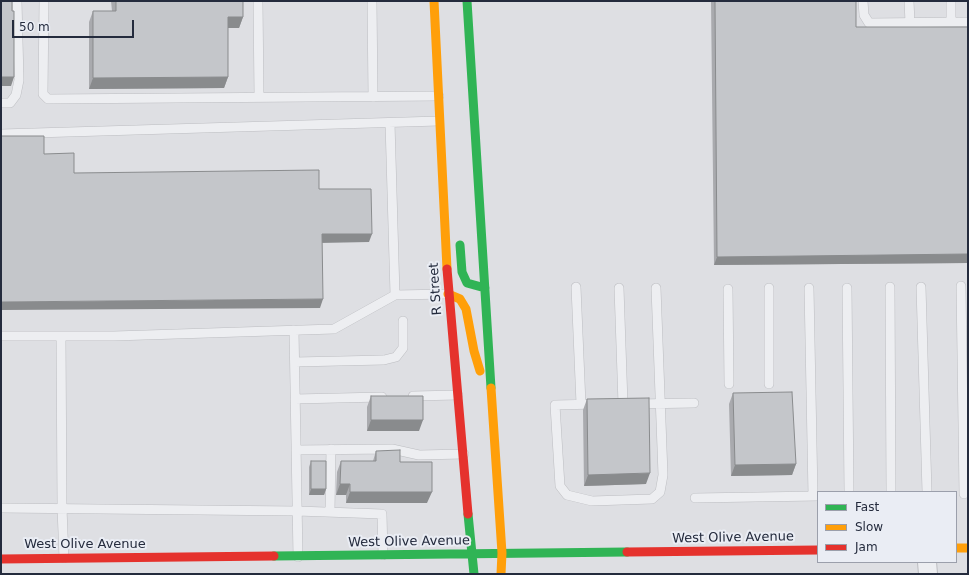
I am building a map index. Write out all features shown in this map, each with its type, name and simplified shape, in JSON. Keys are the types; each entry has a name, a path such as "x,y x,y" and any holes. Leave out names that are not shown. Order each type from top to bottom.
{"street":[{"name":"R Street","path":"434,1 441,121 448,294 474,574"},
{"path":"466,1 502,553 501,574"},
{"path":"458,18 467,30"},
{"path":"442,143 450,156"},
{"path":"459,233 462,272 467,283 485,288"},
{"path":"448,294 460,299 466,309 479,368 485,380 490,385"},
{"path":"957,548 968,548"},
{"name":"West Olive Avenue","path":"1,559 383,556 502,553 817,550"},
{"path":"927,563 928,574"}],"lane":[{"path":"1,103 10,103 16,94 18,80 17,1"},
{"path":"44,1 43,94 48,99 439,96"},
{"path":"258,1 259,97"},
{"path":"372,1 373,97"},
{"path":"863,1 864,15 869,23 968,22"},
{"path":"909,1 910,23"},
{"path":"951,1 951,22"},
{"path":"1,134 441,121"},
{"path":"390,123 395,295"},
{"path":"961,286 963,494"},
{"path":"576,287 581,404"},
{"path":"890,287 891,491"},
{"path":"922,287 927,491"},
{"path":"616,404 619,288"},
{"path":"656,288 661,403 663,475 660,492 652,499 592,501 567,495 560,486 555,405 581,404 616,404 661,403 694,403"},
{"path":"769,288 769,384"},
{"path":"695,498 816,496 809,288"},
{"path":"847,288 849,491"},
{"path":"728,289 729,384"},
{"path":"1,336 61,336 334,329 395,295 448,294"},
{"path":"295,362 384,360 396,357 403,348 403,321"},
{"path":"294,330 298,556"},
{"path":"61,336 62,508 64,558"},
{"path":"404,397 458,395"},
{"path":"295,399 388,397"},
{"path":"296,450 392,449 419,455 464,454"},
{"path":"330,512 331,450"},
{"path":"1,508 297,511 382,514 383,556"}],"building":[{"path":"1,1 12,1 12,11 14,11 14,77 1,77"},
{"path":"116,1 243,1 243,17 228,17 228,77 93,78 93,11 116,11"},
{"path":"715,1 856,1 856,27 968,27 968,254 717,257"},
{"path":"1,136 44,136 44,154 74,153 74,173 319,170 319,189 371,189 372,234 322,234 323,299 1,302"},
{"path":"792,392 796,464 735,465 733,393"},
{"path":"371,396 423,396 423,420 371,420"},
{"path":"649,398 650,473 588,475 587,399"},
{"path":"400,450 400,462 432,462 432,492 350,492 350,484 340,484 341,461 376,461 376,451"},
{"path":"311,461 326,461 326,489 311,489"}],"traffic: fast":[{"path":"467,1 491,388"},
{"path":"460,245 462,272 467,283 485,288"},
{"path":"468,514 474,574"},
{"path":"274,556 627,552"}],"traffic: slow":[{"path":"434,1 447,269"},
{"path":"448,294 460,299 466,309 474,351 480,371"},
{"path":"491,388 502,553 501,574"},
{"path":"957,548 968,548"}],"traffic: jam":[{"path":"447,269 468,514"},
{"path":"627,552 817,550"},
{"path":"1,559 274,556"}]}
